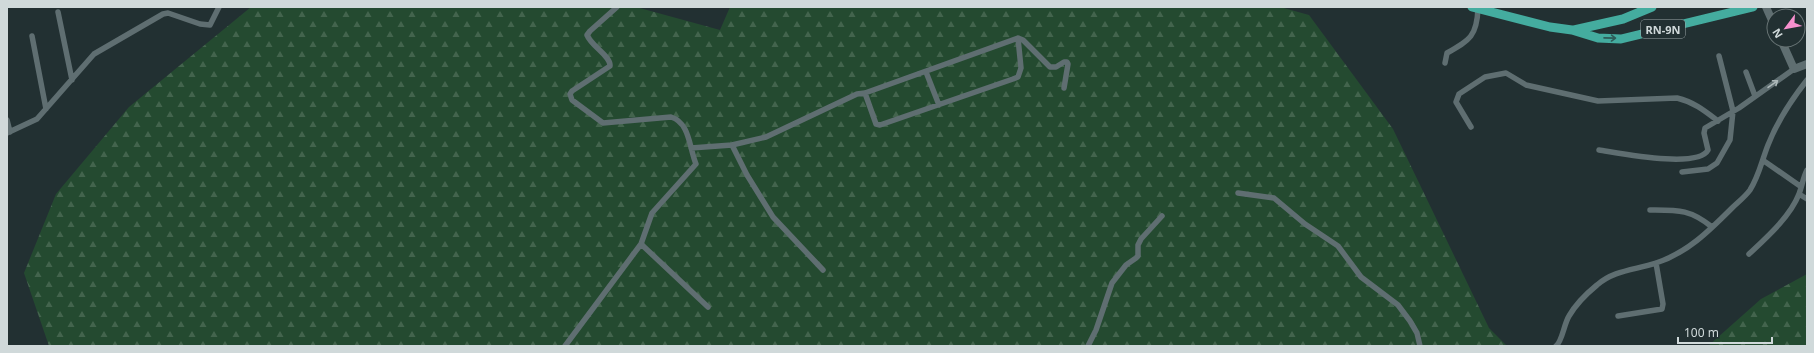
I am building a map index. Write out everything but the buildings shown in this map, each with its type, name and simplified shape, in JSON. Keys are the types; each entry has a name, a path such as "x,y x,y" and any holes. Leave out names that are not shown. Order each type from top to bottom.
{"main road":[{"name":"RN-9N","path":"1474,7 1550,27 1572,30 1598,38 1621,39 1753,7"},
{"name":"RN-9N","path":"1572,30 1623,19 1652,7"},
{"path":"1785,48 1794,69 1807,64"}],"street":[{"path":"7,120 8,133 37,119 97,51 163,14 168,13 200,24 210,25 219,7"},
{"path":"565,346 641,244 652,213 696,164 684,126 679,120 671,117 603,123 572,100 570,94 572,91 610,66 609,61 589,40 587,35 617,7"},
{"path":"1445,63 1448,53 1464,43 1476,30 1474,7"},
{"path":"58,12 72,80"},
{"path":"32,36 46,109"},
{"path":"691,148 732,145 766,137 857,94 865,93 926,72 1018,38 1023,40 1050,67 1056,67 1064,62 1067,62 1068,64 1064,88"},
{"path":"865,93 876,124 878,125 1018,77 1021,68 1018,38"},
{"path":"1682,172 1703,171 1708,169 1716,163 1730,140 1733,111 1719,56"},
{"path":"1599,150 1679,160 1704,155 1708,150 1704,129 1794,69"},
{"path":"926,72 939,105"},
{"path":"1471,127 1456,102 1459,94 1485,77 1506,72 1526,86 1598,101 1677,98 1688,100 1718,121"},
{"path":"1746,72 1755,96"},
{"path":"1556,346 1560,342 1562,329 1570,314 1583,297 1598,284 1618,272 1656,263 1681,252 1712,227 1750,190 1764,160 1768,145 1776,128 1797,92 1807,80"},
{"path":"732,145 747,175 773,217 823,270"},
{"path":"1764,160 1800,186"},
{"path":"1749,254 1768,238 1781,222 1799,194 1800,186 1807,170"},
{"path":"1238,193 1274,198 1305,224 1338,246 1361,277 1398,305 1410,321 1420,346"},
{"path":"1799,194 1807,199"},
{"path":"1650,210 1668,210 1691,213 1712,227"},
{"path":"1088,346 1096,330 1112,283 1126,265 1138,256 1138,245 1141,238 1162,216"},
{"path":"641,244 708,307"},
{"path":"1618,316 1662,309 1663,304 1656,263"}],"green space":[{"path":"251,7 636,7 720,30 730,7 1280,7 1309,15 1393,129 1489,328 1507,346 49,346 24,273 56,194 129,107"},
{"path":"1807,274 1807,346 1708,346 1761,299"}]}
